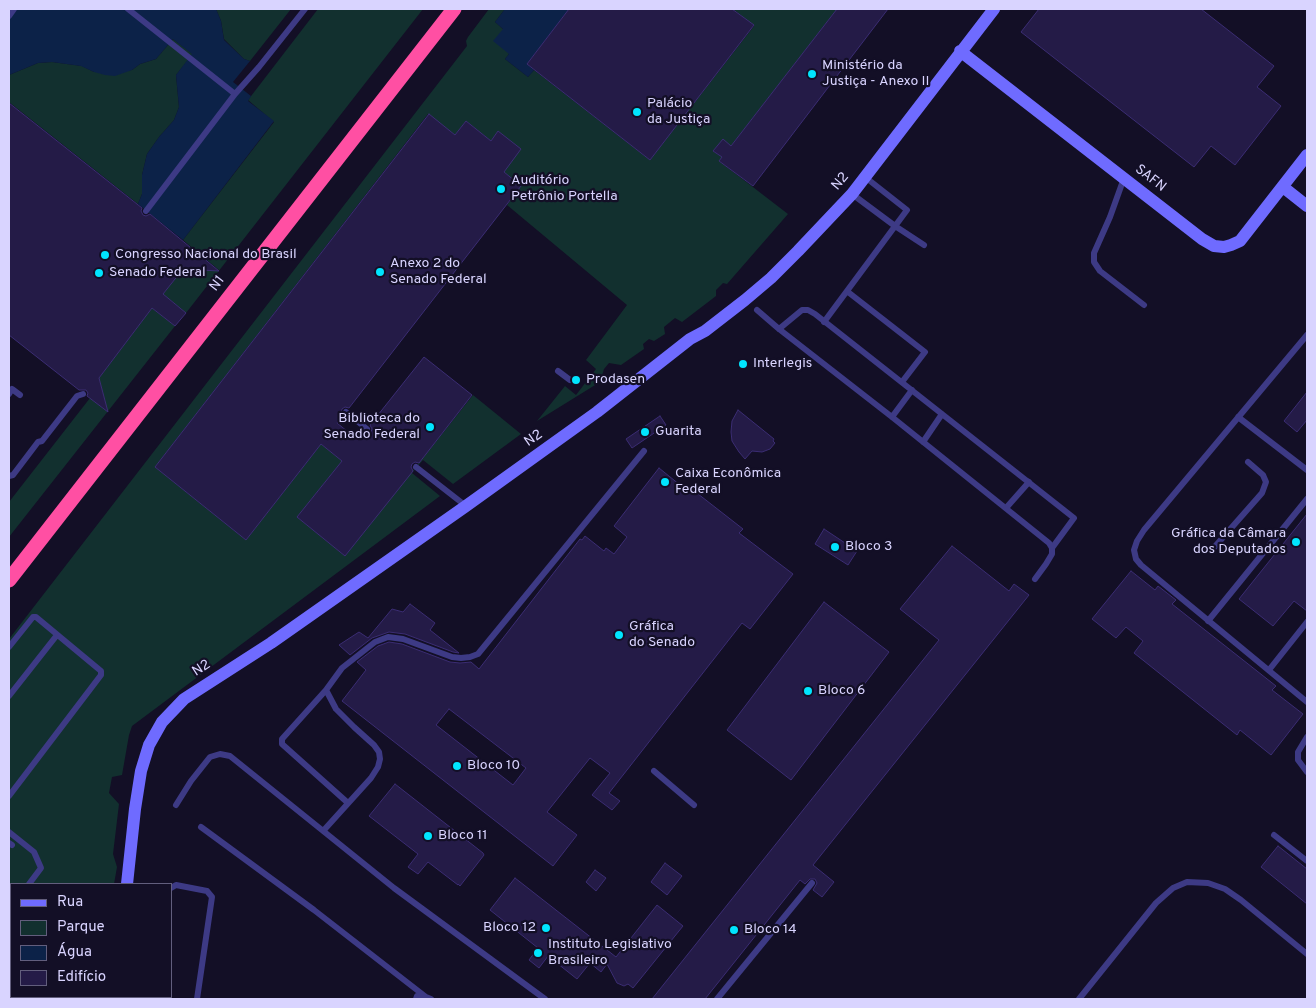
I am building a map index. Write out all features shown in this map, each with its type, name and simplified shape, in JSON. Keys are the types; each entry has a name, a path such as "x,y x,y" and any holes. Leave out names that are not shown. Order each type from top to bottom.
{"highway":[{"name":"N1","path":"9,580 454,9"}],"main road":[{"name":"N2","path":"127,883 134,793 149,744 162,722 184,699 271,642 466,506 597,412 690,339 745,300 771,278 852,194 994,9"},
{"name":"SAFN","path":"960,51 1202,239 1214,246 1224,247 1240,241 1307,155"},
{"path":"1283,187 1307,206"}],"lane":[{"path":"9,16 14,9"},
{"path":"128,9 236,94"},
{"path":"146,210 304,9"},
{"path":"824,322 907,210 865,177"},
{"path":"1124,178 1094,253 1094,262 1100,270 1144,304"},
{"path":"852,194 924,245"},
{"path":"848,292 925,352 902,382"},
{"path":"757,310 1049,543 1052,548 1052,554 1035,579"},
{"path":"779,329 802,310 808,310 1074,518 1052,548"},
{"path":"1307,336 1144,530 1134,550 1136,559 1141,565 1307,702"},
{"path":"558,371 570,380"},
{"path":"9,394 12,389 20,395"},
{"path":"892,417 912,390"},
{"path":"9,476 13,475 38,442 42,441 77,396 83,394"},
{"path":"346,412 367,429"},
{"path":"923,442 942,414"},
{"path":"1238,417 1307,470"},
{"path":"348,803 282,744 282,739 326,690 342,668 375,642 388,638 403,639 461,658 478,654 644,451"},
{"path":"1211,551 1262,493 1266,482 1263,475 1248,462"},
{"path":"416,467 466,506"},
{"path":"1006,508 1029,482"},
{"path":"1208,621 1307,499"},
{"path":"9,647 33,616 101,672 101,675 10,792"},
{"path":"1268,670 1307,622"},
{"path":"9,696 57,635"},
{"path":"324,830 371,778 378,767 380,759 379,752 374,745 336,708 326,690"},
{"path":"1307,737 1298,752 1298,760 1307,772"},
{"path":"176,805 191,781 210,757 220,754 230,756 394,888 545,999"},
{"path":"654,771 694,805"},
{"path":"200,827 322,916 428,998"},
{"path":"9,832 34,852 41,868 30,883"},
{"path":"1274,835 1307,861"},
{"path":"1079,999 1156,903 1173,888 1187,882 1208,883 1225,889 1307,954"},
{"path":"717,999 812,883"},
{"path":"172,887 176,885 207,891 212,897 197,999"},
{"path":"416,999 417,996 428,998"}],"green space":[{"path":"216,9 291,9 250,61 244,59 224,39 221,21"},
{"path":"318,9 423,9 186,313 163,294 183,269 219,270 183,240 274,122 248,100"},
{"path":"489,9 505,9 495,22 503,29 509,54 505,59 528,77 534,70 650,160 754,26 733,9 837,9 731,146 723,140 713,151 719,155 725,149 727,151 719,161 788,214 727,284 723,283 716,290 716,296 682,322 675,318 664,327 665,334 654,341 649,339 643,344 644,349 621,365 609,363 604,369 600,382 537,421 565,386 576,395 596,369 586,360 627,305 507,205 521,186 487,159 498,132 491,141 466,121 455,135 428,114 155,467 246,540 321,444 342,461 297,517 345,556 473,395 521,434 453,484 423,460 412,473 440,496 132,726 122,775 112,777 109,793 119,804 113,854 117,867 114,883 10,884 9,639 467,46 466,41"},
{"path":"173,39 193,54 176,75 179,107 174,120 147,154 142,175 142,194 138,204 9,102 9,75 38,63 52,62 82,66 94,72 132,70 140,64 156,59"},
{"path":"152,308 175,326 9,537 9,502 90,398 107,411 99,378"},
{"path":"10,932 10,998 96,999 9,999"}],"water":[{"path":"9,9 216,9 221,21 224,40 244,59 250,61 233,82 251,96 248,101 274,121 183,240 138,204 142,194 142,175 147,154 174,120 179,107 176,75 192,54 173,39 156,59 140,64 132,70 115,76 94,72 81,66 52,62 38,63 9,75"},
{"path":"505,9 569,9 527,64 534,70 528,77 505,59 509,54 493,41 503,29 495,22"}],"building":[{"name":"Palácio da Justiça","path":"569,9 732,9 754,25 650,160 527,64"},
{"name":"Ministério da Justiça - Anexo II","path":"837,9 888,9 753,186 719,161 722,157 713,151 723,139 731,146"},
{"path":"1039,9 1201,9 1274,66 1257,87 1281,106 1235,165 1211,146 1194,167 1021,32"},
{"name":"Congresso Nacional do Brasil","path":"9,103 142,208 143,215 150,214 219,271 183,269 163,294 186,313 175,326 152,308 99,378 108,412 87,396 86,390 79,390 9,335"},
{"name":"Anexo 2 do Senado Federal","path":"429,114 455,135 466,121 491,141 498,131 521,149 504,172 521,186 349,408 345,407 342,409 341,413 343,416 337,423 358,440 364,433 371,432 370,425 424,357 472,395 419,463 415,462 412,464 413,471 345,556 297,517 342,461 321,444 246,540 155,467"},
{"path":"1307,392 1307,420 1297,432 1284,421"},
{"path":"738,410 774,439 775,443 770,449 762,452 752,451 745,459 739,452 732,441 731,432 732,421"},
{"path":"660,416 666,425 632,448 626,439"},
{"name":"Gráfica do Senado","path":"659,468 690,493 693,490 743,529 739,533 793,574 750,629 742,623 609,793 620,801 612,810 592,795 610,773 590,758 547,812 577,835 553,866 342,701 366,670 357,662 378,646 389,642 402,644 450,662 471,662 479,669 580,539 582,540 585,536 604,551 606,548 614,554 627,537 614,526","holes":["449,709 526,768 513,785 436,725"]},
{"name":"Gráfica da Câmara dos Deputados","path":"1307,514 1307,611 1294,601 1273,626 1239,599"},
{"name":"Bloco 3","path":"824,529 857,551 848,565 815,544"},
{"path":"952,546 1009,591 1014,584 1029,595 813,865 834,882 822,897 813,890 817,883 815,879 810,879 805,884 800,880 705,999 652,999 939,640 900,609"},
{"path":"1131,571 1155,590 1158,586 1176,600 1172,604 1276,686 1272,690 1303,714 1271,755 1240,730 1237,735 1134,653 1143,641 1126,627 1116,638 1092,619"},
{"name":"Bloco 6","path":"824,602 889,652 791,780 727,730"},
{"path":"410,604 435,623 430,630 459,653 405,634 389,632 372,638 350,655 339,645 359,632 368,638 392,609 403,612"},
{"name":"Bloco 11","path":"395,784 483,853 484,855 460,886 428,862 418,874 408,867 418,854 369,816"},
{"path":"1278,846 1307,869 1307,904 1261,867"},
{"path":"665,863 682,876 667,895 651,882"},
{"path":"595,870 606,878 596,891 586,882"},
{"name":"Bloco 12","path":"515,878 616,957 657,905 683,926 633,988 628,984 624,986 617,983 607,964 601,972 590,963 577,979 548,956 539,968 529,960 538,948 490,910"}],"place":[{"name":"Ministério da Justiça - Anexo II","path":"812,74"},
{"name":"Palácio da Justiça","path":"637,112"},
{"name":"Auditório Petrônio Portella","path":"501,189"},
{"name":"Congresso Nacional do Brasil","path":"105,255"},
{"name":"Anexo 2 do Senado Federal","path":"380,272"},
{"name":"Senado Federal","path":"99,273"},
{"name":"Interlegis","path":"743,364"},
{"name":"Prodasen","path":"576,380"},
{"name":"Biblioteca do Senado Federal","path":"430,427"},
{"name":"Guarita","path":"645,432"},
{"name":"Caixa Econômica Federal","path":"665,482"},
{"name":"Gráfica da Câmara dos Deputados","path":"1296,542"},
{"name":"Bloco 3","path":"835,547"},
{"name":"Gráfica do Senado","path":"619,635"},
{"name":"Bloco 6","path":"808,691"},
{"name":"Bloco 10","path":"457,766"},
{"name":"Bloco 11","path":"428,836"},
{"name":"Bloco 12","path":"546,928"},
{"name":"Bloco 14","path":"734,930"},
{"name":"Instituto Legislativo Brasileiro","path":"538,953"}]}
